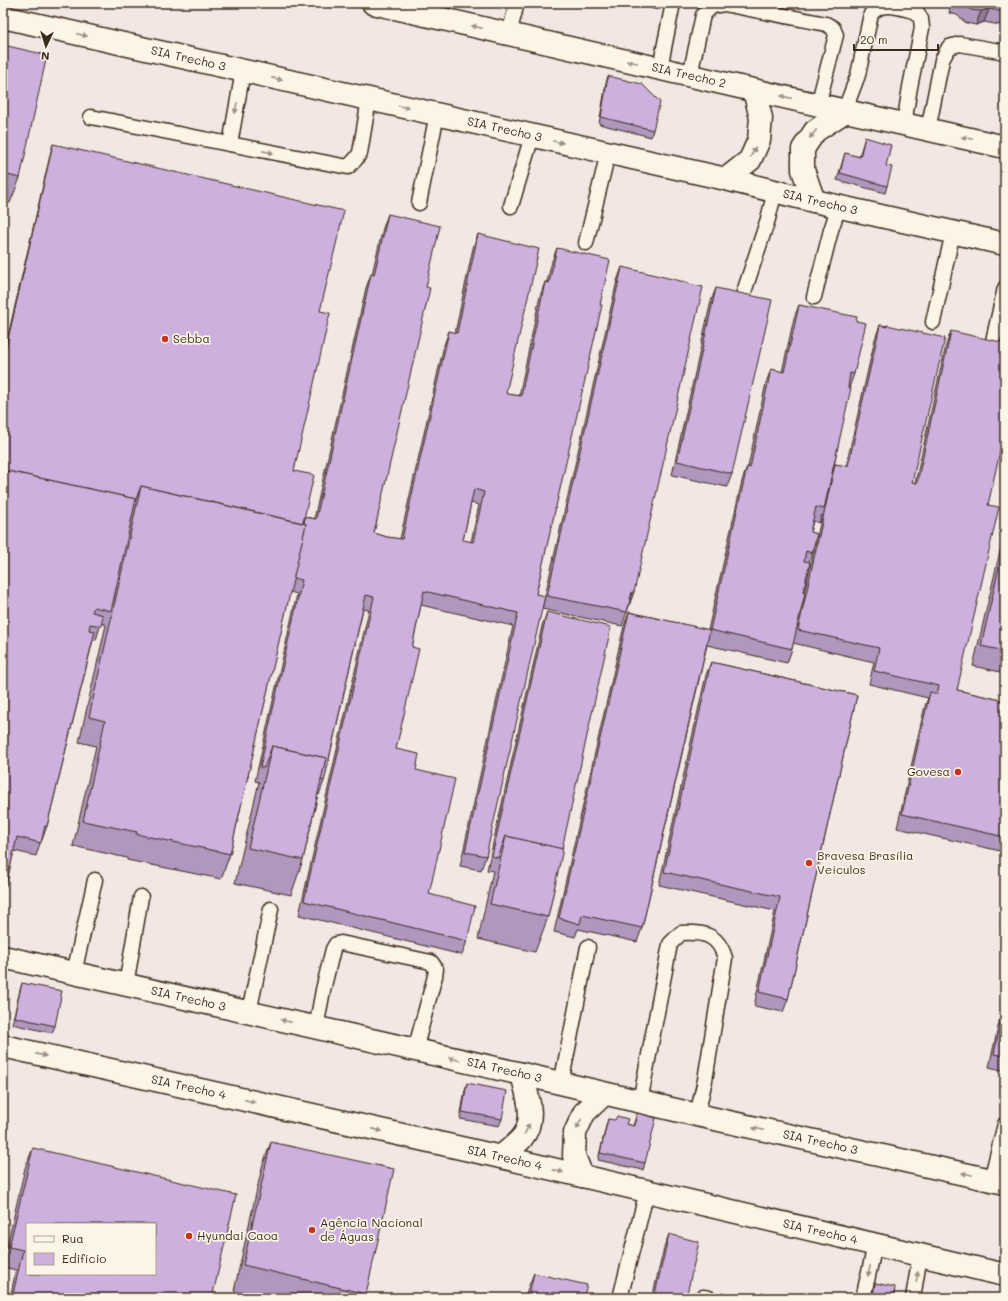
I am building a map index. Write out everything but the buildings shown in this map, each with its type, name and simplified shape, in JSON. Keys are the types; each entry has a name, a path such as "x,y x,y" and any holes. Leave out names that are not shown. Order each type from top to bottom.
{"main road":[{"name":"SIA Trecho 2","path":"373,3 660,68 844,112 1005,147"},
{"name":"SIA Trecho 3","path":"3,17 726,179 814,201 1005,244"},
{"path":"726,179 750,160 759,140 761,118 754,90"},
{"path":"814,201 803,170 803,149 815,131 844,112"},
{"name":"SIA Trecho 3","path":"3,957 697,1115 998,1181"},
{"name":"SIA Trecho 4","path":"3,1046 582,1176 1005,1275"},
{"path":"501,1158 522,1138 530,1123 530,1105 522,1074"},
{"path":"582,1176 574,1156 575,1133 584,1114 604,1094"}],"lane":[{"path":"509,34 516,3"},
{"path":"660,68 674,3"},
{"path":"690,75 703,15 712,6 724,4 826,24 833,28 836,35 818,105"},
{"path":"844,112 858,74 871,14 876,8 884,5 917,12 921,19 922,28 904,124"},
{"path":"928,130 942,60 949,47 960,44 1005,52"},
{"path":"230,144 243,71"},
{"path":"91,117 348,167 360,153 369,100"},
{"path":"419,203 437,114"},
{"path":"511,206 532,136"},
{"path":"586,243 608,153"},
{"path":"744,292 768,219 775,191"},
{"path":"814,297 831,230 839,206"},
{"path":"934,322 953,232"},
{"path":"993,341 1005,288"},
{"path":"74,972 94,880"},
{"path":"126,985 141,897"},
{"path":"248,1012 271,909"},
{"path":"640,1102 670,944 681,933 698,932 713,937 722,948 725,958 705,1080 697,1115"},
{"path":"316,1028 323,990 333,949 336,944 341,943 432,962 436,969 436,976 414,1050"},
{"path":"561,1084 588,947"},
{"path":"998,1181 1005,1124"},
{"path":"620,1298 647,1192"},
{"path":"863,1298 875,1245"},
{"path":"913,1298 920,1255"}],"place":[{"name":"Sebba","path":"165,339"},
{"name":"Govesa","path":"958,772"},
{"name":"Bravesa Brasília Veículos","path":"809,863"},
{"name":"Agência Nacional de Águas","path":"312,1230"},
{"name":"Hyundai Caoa","path":"189,1236"}]}
